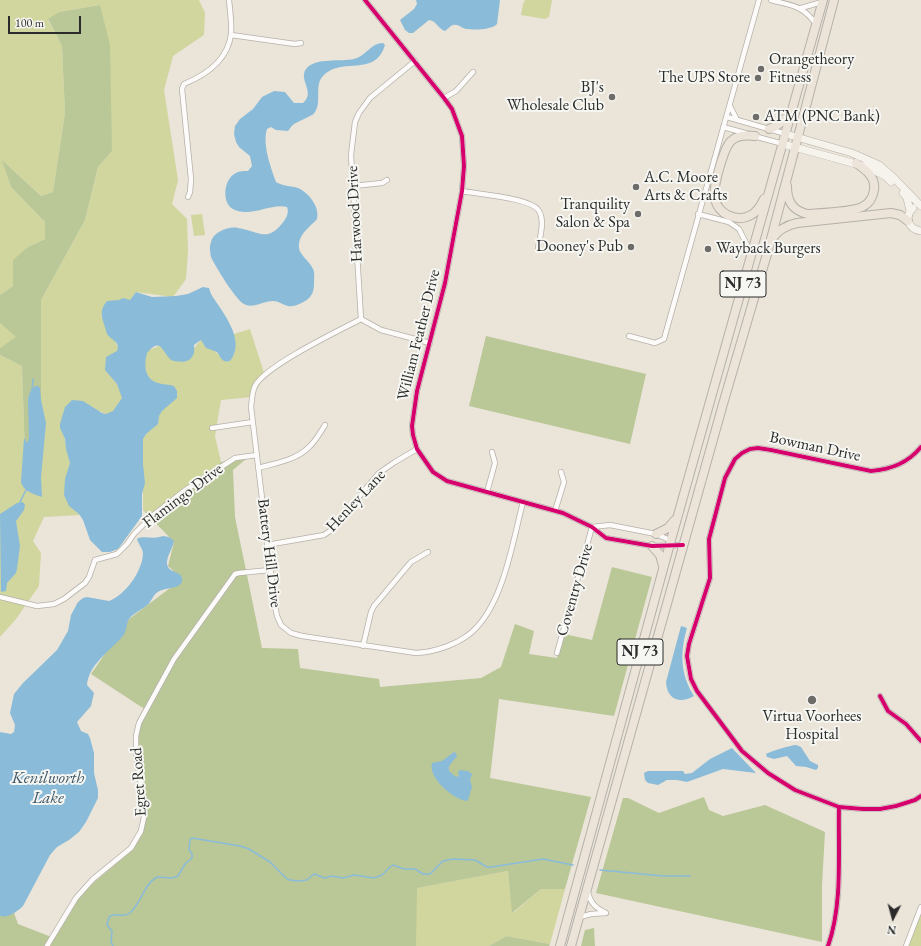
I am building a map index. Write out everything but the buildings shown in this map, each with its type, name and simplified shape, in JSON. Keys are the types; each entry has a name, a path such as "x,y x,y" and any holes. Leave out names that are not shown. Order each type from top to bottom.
{"highway":[{"name":"NJ 73","path":"571,946 683,545 767,254 834,0"},
{"name":"NJ 73","path":"560,946 663,567 823,1"},
{"path":"769,129 784,122 792,108"},
{"path":"755,136 746,135 734,139 726,149 715,188 715,199 718,208 727,215 740,218 752,214 757,210 771,186"},
{"path":"790,167 787,186 788,199 796,210 807,214 858,209 867,204 873,197 874,182 869,173 856,164"},
{"path":"767,254 773,237 787,226 796,222 891,213 900,215 908,221"},
{"path":"656,534 668,528 677,518"},
{"path":"652,546 660,555 663,567"}],"street":[{"path":"188,197 192,179 182,89 184,84 200,77 216,65 226,51 231,35 229,0"},
{"name":"William Feather Drive","path":"366,0 452,109 462,136 464,166 462,191 445,283 413,411 413,435 417,449 433,472 447,480 563,513 592,527 606,538 652,546 670,543 683,545"},
{"path":"629,336 655,343 664,339 759,0"},
{"path":"770,0 801,8 816,24"},
{"path":"801,8 823,1"},
{"path":"231,35 295,44 301,43"},
{"name":"Harwood Drive","path":"361,319 352,155 355,122 358,113 370,98 415,61"},
{"path":"444,98 456,90 473,72"},
{"path":"730,106 737,120"},
{"path":"726,117 852,153 879,165 921,206"},
{"path":"724,127 876,171 899,188 907,198 910,211 908,221 912,227 919,230 921,237"},
{"path":"353,186 382,183 387,180"},
{"path":"462,191 520,200 530,203 537,208 541,215 542,224 538,248"},
{"path":"910,211 916,206 921,206"},
{"path":"698,214 729,222 739,229 752,254"},
{"path":"361,319 381,330 430,343"},
{"name":"Battery Hill Drive","path":"361,319 295,354 267,374 255,386 253,392 251,408 256,455 270,570 277,616 281,625 291,633 322,640 364,646 416,653 427,653 445,648 476,629 494,601 508,560 523,502"},
{"path":"212,428 253,422"},
{"path":"258,468 292,459 299,455 312,444 325,425"},
{"name":"Bowman Drive","path":"921,447 908,459 897,466 883,470 871,471 764,449 750,449 735,459 725,478 709,539 708,552 710,578 691,635 687,656 691,679 697,691 733,740 756,764 782,783 795,790 839,807 880,809 915,800 921,796"},
{"name":"Henley Lane","path":"267,545 324,535 330,531 379,474 390,465 417,449"},
{"path":"487,492 495,463 492,452"},
{"name":"Flamingo Drive","path":"0,597 36,606 58,603 85,583 95,560 118,554 154,513 235,458 256,455"},
{"path":"555,511 564,482 562,472"},
{"name":"William Feather Drive","path":"592,527 610,525 656,534 670,543"},
{"name":"Coventry Drive","path":"557,653 592,527"},
{"path":"364,646 371,612 374,606 411,562 428,552"},
{"name":"Egret Road","path":"47,946 76,898 93,879 131,848 141,831 144,805 136,753 136,736 139,723 170,666 235,574 239,572 270,570"},
{"path":"880,696 888,711 906,724 921,741"},
{"path":"611,758 622,761"},
{"path":"828,946 834,930 838,902 839,807"},
{"path":"579,918 590,914 606,913 595,908 589,898 588,888"},
{"path":"906,946 921,908"}],"green space":[{"path":"0,0 199,0 205,13 204,35 173,56 164,90 178,180 172,204 187,219 188,251 186,279 173,297 136,292 130,300 101,315 118,347 149,350 159,346 183,361 201,340 228,362 234,334 250,329 265,376 252,397 221,400 215,436 221,462 180,500 153,516 143,510 143,439 106,414 72,400 61,422 70,463 64,495 80,515 44,517 33,541 41,553 39,586 16,619 0,637 0,355 22,366 26,485 41,495 41,300 85,220 98,167 112,151 100,5 59,12 48,20 62,46 65,113 53,192 41,196 3,161 11,187 45,222 45,239 28,247 13,286 0,295"},
{"path":"525,0 552,0 549,17 545,19 521,15"},
{"path":"100,5 110,45 112,151 98,167 85,220 41,300 41,495 26,485 22,366 0,355 0,348 16,337 0,323 0,295 13,286 13,260 28,247 45,239 45,222 11,187 2,160 41,196 53,192 65,113 62,46 48,19 59,12"},
{"path":"202,214 205,235 194,236 191,215"},
{"path":"0,323 17,337 0,348"},
{"path":"486,336 646,374 630,444 469,406"},
{"path":"246,459 233,470 235,517 262,648 298,649 300,668 379,679 380,687 481,678 501,667 515,624 534,631 529,654 557,658 564,634 592,640 612,567 652,577 614,716 499,699 490,778 591,797 565,889 541,889 512,913 508,871 417,888 416,946 0,946 0,915 14,913 18,924 54,938 81,894 132,849 143,828 136,733 146,710 91,674 129,619 182,579 168,566 174,542 143,510 153,516 180,500 221,462"},
{"path":"704,797 709,810 723,816 765,805 825,832 822,885 822,942 596,893 623,798 628,798 659,813"},
{"path":"508,871 513,913 541,889 565,889 550,944 506,936 489,946 416,946 416,888"},
{"path":"921,907 921,946 906,946"},
{"path":"594,928 595,946 581,946 585,930"},
{"path":"506,936 550,944 549,946 489,946"}],"water":[{"path":"416,0 500,0 497,24 495,26 478,29 466,29 453,25 445,31 429,20 413,33 409,33 405,30 400,20 414,9 417,4"},
{"path":"383,43 385,45 380,55 374,61 366,64 339,67 331,70 323,76 319,84 318,103 315,113 294,124 288,131 276,130 271,127 267,129 266,149 276,182 302,190 313,201 317,210 317,219 304,233 299,243 301,254 314,271 314,288 309,298 302,303 291,306 273,301 251,306 244,304 231,290 211,257 210,244 212,238 222,230 230,228 268,234 278,228 286,218 288,211 287,207 281,206 242,212 230,207 227,203 225,192 228,181 236,173 240,171 248,171 252,166 250,156 239,147 236,142 234,134 235,126 240,119 253,109 262,97 274,91 285,92 294,103 303,103 307,99 308,95 304,73 310,65 322,61 354,59 375,45"},
{"path":"203,287 209,288 211,294 231,326 236,344 235,353 230,361 225,361 217,352 206,348 201,340 194,345 194,354 189,360 186,361 180,362 171,360 161,347 158,346 155,346 147,353 145,367 150,378 158,383 174,386 177,391 177,398 162,411 159,416 158,424 146,434 143,439 145,483 142,494 142,516 118,549 110,552 102,552 90,540 83,520 79,514 69,506 64,495 65,479 70,463 60,424 65,407 72,400 83,401 106,414 113,411 122,398 117,384 105,370 106,357 117,351 118,345 107,334 103,321 102,309 107,301 119,300 123,298 130,300 136,292 152,297 176,296 188,294"},
{"path":"35,386 40,388 46,423 41,477 42,497 26,490 21,482 24,438 27,443 29,438 28,399 30,392"},
{"path":"22,502 25,504 24,510 16,521 20,546 17,569 16,573 7,583 6,591 1,592 0,514 17,503"},
{"name":"Kenilworth Lake","path":"163,536 169,537 174,541 167,564 170,569 181,576 181,584 161,590 148,604 129,619 123,636 101,658 92,671 87,685 94,693 91,706 77,722 81,731 88,734 90,738 94,753 94,773 98,790 98,798 86,822 79,832 57,847 50,855 23,906 12,914 0,916 0,732 11,734 14,732 15,725 10,713 14,694 23,683 57,650 68,631 71,615 78,602 87,597 109,601 121,594 132,582 140,568 143,554 137,539 143,537 156,538"},
{"path":"681,626 687,628 682,654 686,679 694,696 684,700 675,699 669,693 666,682"},
{"path":"796,745 801,747 810,761 818,765 816,770 796,766 787,756 774,759 767,757 766,754 768,753"},
{"path":"732,748 756,773 723,769 687,782 667,780 658,785 648,783 645,780 644,773 648,771 683,771 685,774 692,773 710,759"},
{"path":"454,752 457,756 449,766 449,771 456,777 459,776 458,772 460,770 468,771 472,774 470,780 472,787 468,800 466,801 448,792 437,781 432,769 432,763 442,761"}],"waterway":[{"path":"32,391 33,379"},
{"path":"20,502 26,490"},
{"path":"113,946 111,942 112,931 107,925 109,917 112,915 127,915 130,913 134,909 145,889 152,880 157,877 172,878 178,876 185,864 192,858 192,854 189,850 190,840 192,838 240,846 249,849 270,862 289,880 299,881 307,880 314,874 325,878 332,876 343,878 354,875 374,878 382,875 393,865 404,869 415,869 423,874 430,874 443,861 453,859 475,860 487,867 543,859 573,865"},
{"path":"600,870 663,876 690,876"}],"cycle path":[{"path":"365,0 452,109 462,136 464,166 462,191 445,283 417,391 412,426 417,449 433,472 447,481 563,513 592,527 606,538 652,546 683,545"},
{"path":"921,447 911,457 893,467 871,471 758,448 750,449 735,459 725,478 709,539 710,578 689,644 687,656 691,679 697,691 742,751 768,773 795,790 839,807 863,809 880,809 896,806 915,800 921,796"},
{"path":"880,696 888,711 906,724 921,741"},
{"path":"828,946 833,930 838,895 839,807"}],"place":[{"name":"Orangetheory Fitness","path":"761,69"},
{"name":"The UPS Store","path":"758,78"},
{"name":"BJ's Wholesale Club","path":"612,97"},
{"name":"ATM (PNC Bank)","path":"756,117"},
{"name":"A.C. Moore Arts & Crafts","path":"636,187"},
{"name":"Tranquility Salon & Spa","path":"638,214"},
{"name":"Dooney's Pub","path":"631,247"},
{"name":"Wayback Burgers","path":"708,249"},
{"name":"Virtua Voorhees Hospital","path":"812,700"}]}
